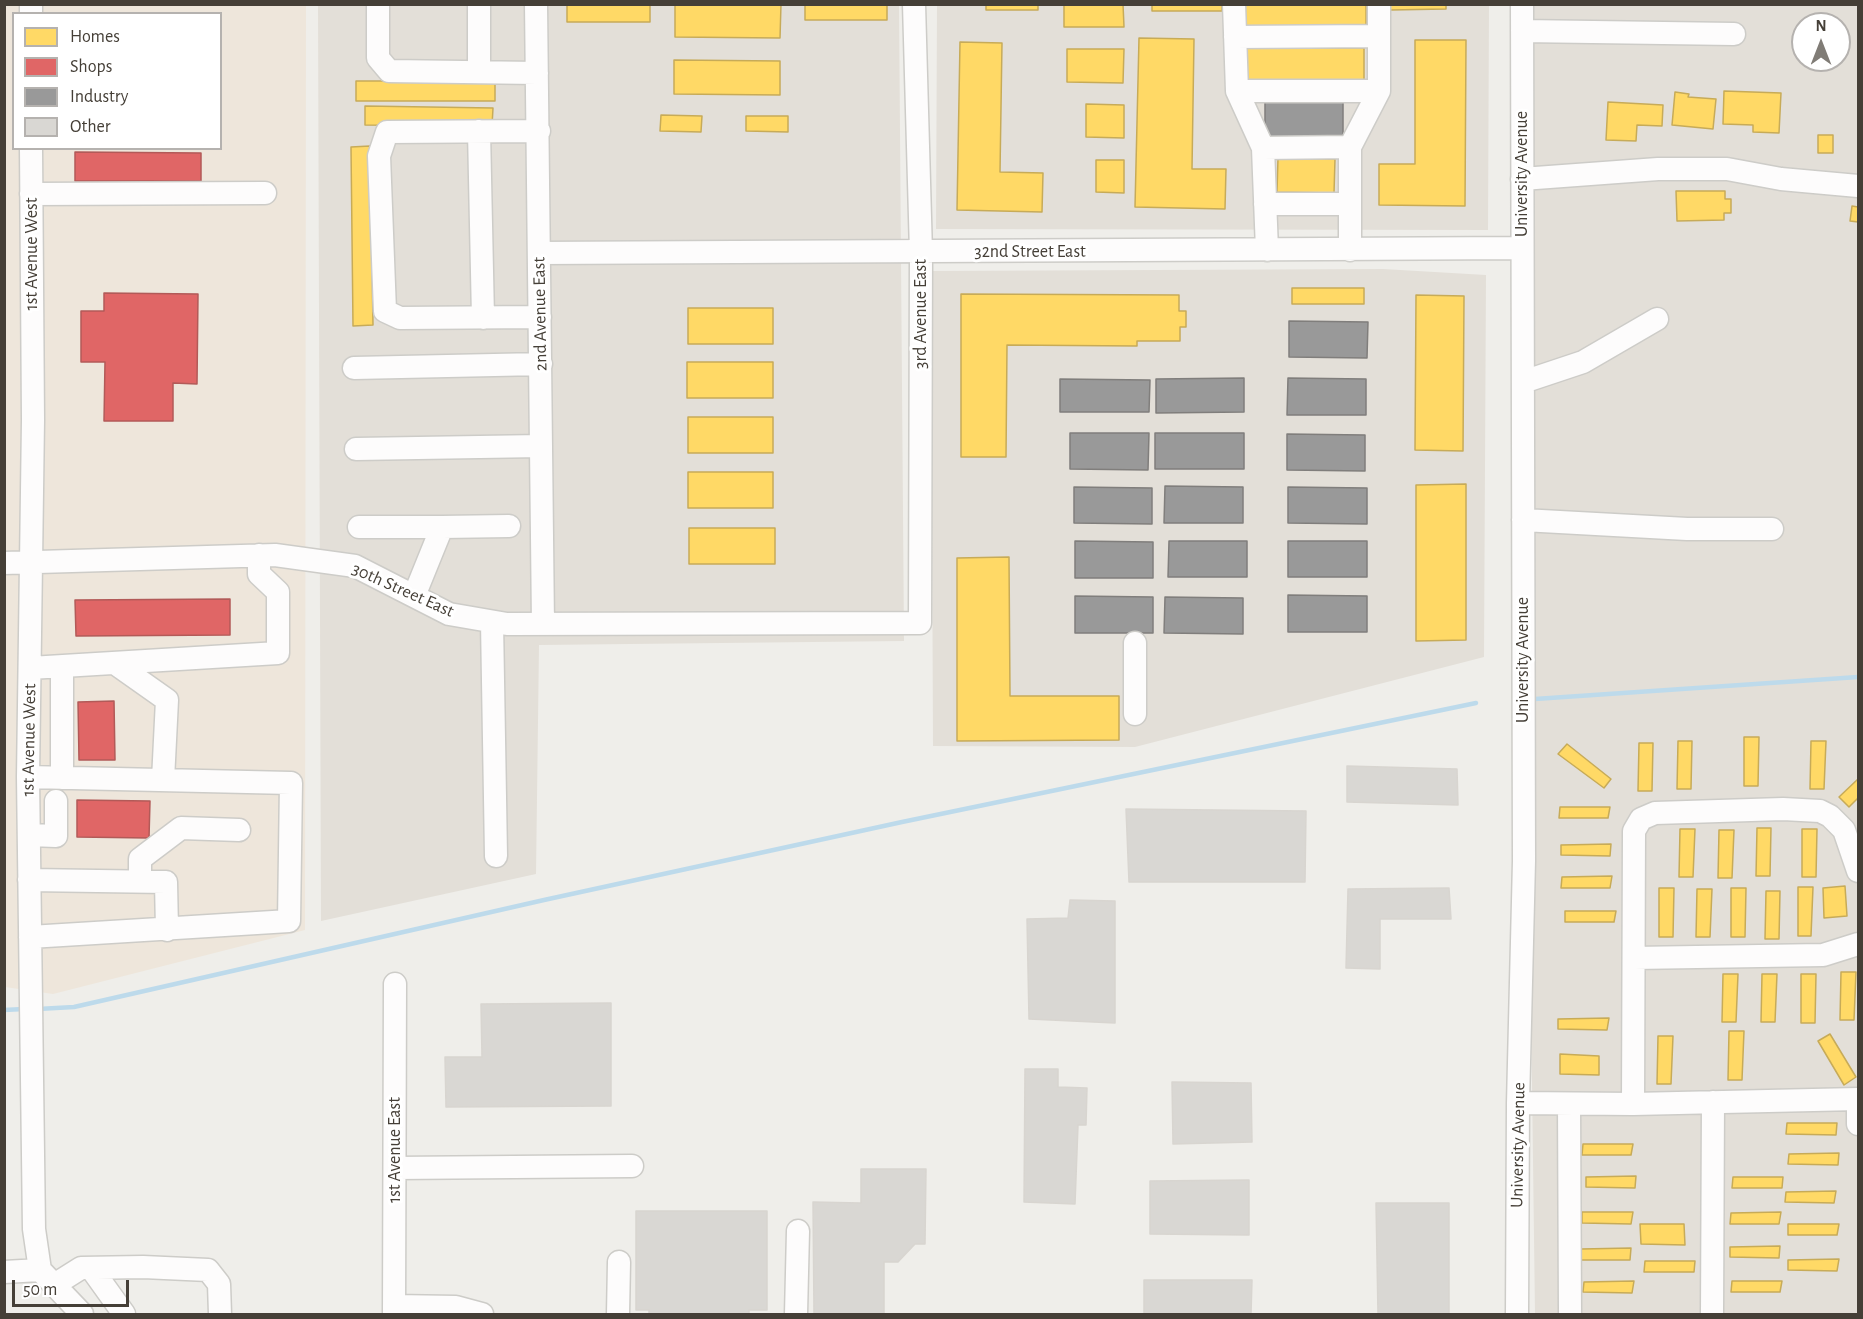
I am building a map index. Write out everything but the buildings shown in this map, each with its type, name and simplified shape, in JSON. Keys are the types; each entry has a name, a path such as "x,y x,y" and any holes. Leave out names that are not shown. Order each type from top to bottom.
{"street":[{"path":"378,4 378,58 389,71 537,73"},
{"path":"479,4 479,72"},
{"name":"2nd Avenue East","path":"536,4 543,624"},
{"name":"3rd Avenue East","path":"914,4 921,253 920,623"},
{"path":"1234,4 1237,91 1263,148 1267,250"},
{"path":"1350,250 1350,147 1379,91 1379,4"},
{"name":"University Avenue","path":"1516,1314 1524,861 1522,4"},
{"path":"1522,31 1734,34"},
{"path":"1235,37 1379,36"},
{"path":"1237,91 1379,91"},
{"path":"479,131 483,318"},
{"path":"538,131 387,132 380,156 385,311 400,318 540,317"},
{"path":"1263,148 1350,147"},
{"name":"1st Avenue West","path":"31,150 33,420 28,777 33,1229 47,1278"},
{"path":"1522,179 1658,169 1727,169 1781,179 1858,186"},
{"path":"31,194 265,193"},
{"path":"1265,204 1350,204"},
{"name":"32nd Street East","path":"538,253 921,253 1522,248"},
{"path":"1523,382 1583,362 1657,319"},
{"path":"354,368 541,364"},
{"path":"356,449 541,446"},
{"path":"1523,520 1687,529 1772,529"},
{"path":"359,527 509,526"},
{"path":"414,596 442,527"},
{"path":"30,668 62,668 278,654 278,592 259,574 259,555"},
{"name":"30th Street East","path":"4,563 275,555 355,566 449,614 507,624 920,623"},
{"path":"492,622 496,856"},
{"path":"1135,643 1136,714"},
{"path":"116,664 166,700 163,780"},
{"path":"62,668 62,778"},
{"path":"28,777 291,783 289,921 30,937"},
{"path":"29,835 56,836 56,801"},
{"path":"1633,1104 1634,831 1641,819 1654,813 1783,809 1820,811 1830,816 1844,830 1858,871"},
{"path":"140,880 140,859 181,828 239,830"},
{"path":"29,880 166,882 167,930"},
{"path":"1634,958 1823,956 1858,944"},
{"name":"1st Avenue East","path":"394,1310 395,984"},
{"path":"1518,1103 1633,1104 1858,1099 1858,1124"},
{"path":"1712,1314 1713,1102"},
{"path":"1569,1104 1570,1314"},
{"path":"395,1168 632,1166"},
{"path":"796,1314 798,1231"},
{"path":"618,1314 619,1262"},
{"path":"4,1272 47,1278 81,1268 208,1270 219,1284 220,1314"},
{"path":"91,1268 124,1314"},
{"path":"47,1278 82,1314"},
{"path":"394,1310 456,1307 482,1314"}],"shaded area":[{"path":"5,5 306,5 305,930 53,994 5,987"},
{"path":"318,5 899,5 904,641 539,645 536,874 321,921"},
{"path":"937,5 1489,5 1488,230 936,229"},
{"path":"1518,5 1858,5 1858,1314 1535,1314"},
{"path":"1383,269 1486,275 1484,657 1135,747 933,746 931,271"}],"waterway":[{"path":"1535,699 1858,677"},
{"path":"38,1009 74,1007 544,900 902,822 1476,703"},
{"path":"4,1010 24,1009"}]}
